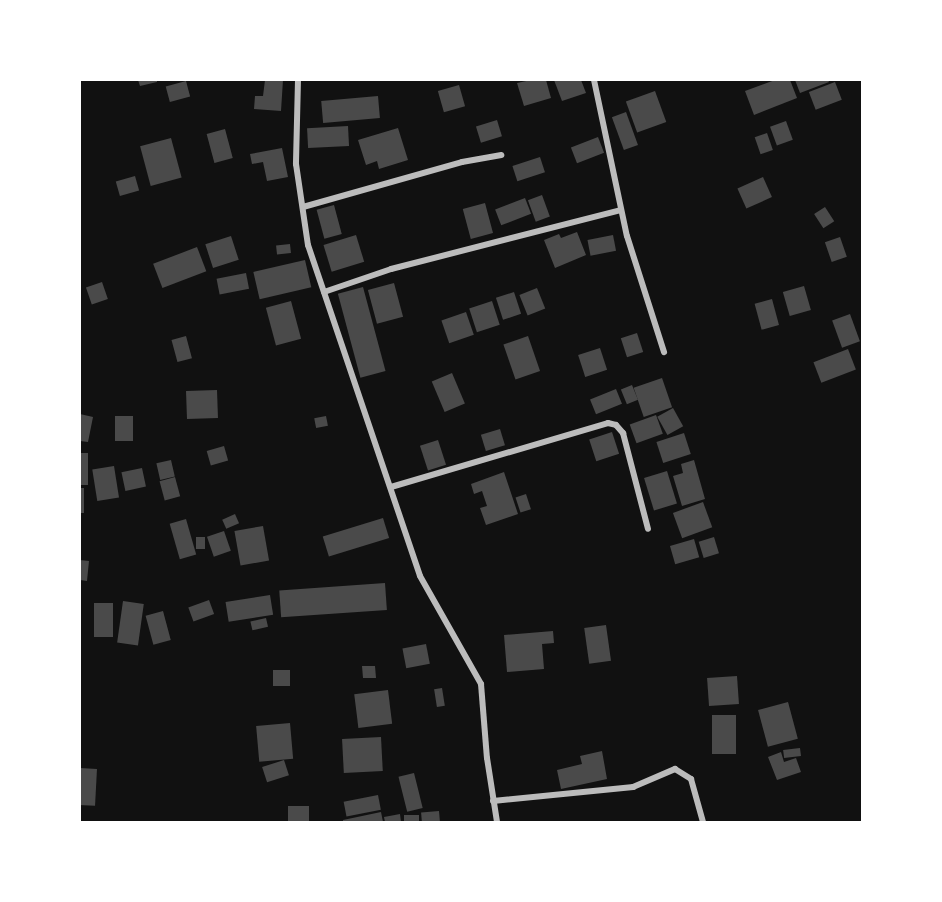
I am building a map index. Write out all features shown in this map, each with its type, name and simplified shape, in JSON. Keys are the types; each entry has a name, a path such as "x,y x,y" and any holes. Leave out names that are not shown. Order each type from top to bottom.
{"street":[{"path":"298,80 296,164 308,245 420,576 481,684 497,822"},
{"path":"594,80 621,210 664,352"},
{"path":"303,207 462,162 501,155"},
{"path":"324,292 391,269 621,210"},
{"path":"391,487 608,423 616,425 623,433 648,529"},
{"path":"493,801 633,787 675,769 691,779 703,822"}],"building":[{"path":"138,80 157,80 157,82 140,86"},
{"path":"265,80 283,80 281,111 254,109 255,96 263,96"},
{"path":"546,80 551,98 524,106 517,83"},
{"path":"554,80 581,80 586,93 562,101"},
{"path":"775,80 790,80 797,98 754,115 745,91"},
{"path":"795,80 828,80 829,82 800,93"},
{"path":"186,81 190,96 170,102 166,86"},
{"path":"835,82 842,100 816,110 809,92"},
{"path":"459,85 465,106 444,112 438,91"},
{"path":"655,91 666,122 637,133 626,102"},
{"path":"378,96 380,118 323,123 321,101"},
{"path":"626,112 638,145 624,150 612,117"},
{"path":"497,120 502,136 481,143 476,126"},
{"path":"786,121 793,140 777,146 770,127"},
{"path":"348,126 349,146 308,148 307,128"},
{"path":"398,128 408,160 379,169 377,161 366,165 358,140"},
{"path":"225,129 233,158 214,163 207,134"},
{"path":"767,133 773,150 761,154 755,137"},
{"path":"598,137 604,153 577,163 571,147"},
{"path":"171,138 182,178 151,186 140,146"},
{"path":"282,148 288,177 267,181 263,162 252,164 250,154"},
{"path":"540,157 545,172 517,181 512,166"},
{"path":"135,176 139,190 120,196 116,182"},
{"path":"763,177 772,197 746,208 737,188"},
{"path":"542,195 550,217 536,222 528,200"},
{"path":"525,198 531,214 501,225 495,209"},
{"path":"485,203 493,233 471,239 463,209"},
{"path":"334,205 342,234 324,239 317,210"},
{"path":"825,207 834,221 823,228 814,214"},
{"path":"577,232 586,255 555,268 544,240 559,234 561,238"},
{"path":"356,235 364,262 332,272 323,245"},
{"path":"613,235 616,251 591,256 587,240"},
{"path":"231,236 239,260 213,268 205,244"},
{"path":"840,237 847,257 832,262 825,242"},
{"path":"290,244 291,253 277,254 276,245"},
{"path":"197,247 206,271 162,288 153,264"},
{"path":"305,260 311,287 260,299 253,272"},
{"path":"246,273 249,289 220,294 217,279"},
{"path":"102,282 108,299 92,305 86,288"},
{"path":"394,283 403,317 377,324 368,290"},
{"path":"804,286 811,310 790,316 783,292"},
{"path":"363,287 386,371 360,378 338,294"},
{"path":"537,288 545,308 528,316 519,295"},
{"path":"514,292 521,314 503,320 496,298"},
{"path":"772,299 779,325 762,330 755,304"},
{"path":"291,301 301,339 276,345 266,308"},
{"path":"492,301 500,325 477,332 469,308"},
{"path":"466,312 474,335 449,343 441,320"},
{"path":"850,314 860,341 842,348 832,320"},
{"path":"637,333 643,352 627,357 621,338"},
{"path":"186,336 192,358 177,362 172,340"},
{"path":"528,336 540,371 515,379 503,344"},
{"path":"600,348 607,370 585,377 578,355"},
{"path":"848,349 856,370 821,383 813,362"},
{"path":"452,373 465,403 445,412 432,382"},
{"path":"662,378 672,407 644,417 634,388"},
{"path":"632,385 638,400 627,404 621,389"},
{"path":"616,389 622,404 596,414 590,399"},
{"path":"217,390 218,418 187,419 186,391"},
{"path":"673,408 683,426 667,435 657,417"},
{"path":"80,414 93,417 88,442 80,441"},
{"path":"656,415 663,434 637,443 630,425"},
{"path":"115,416 133,416 133,441 115,441"},
{"path":"326,416 328,426 316,428 314,418"},
{"path":"500,429 505,445 486,451 481,435"},
{"path":"612,432 619,454 596,461 589,439"},
{"path":"684,433 691,454 663,463 656,442"},
{"path":"438,440 446,465 428,471 420,446"},
{"path":"224,446 228,460 211,465 207,451"},
{"path":"80,453 88,453 88,485 80,485"},
{"path":"171,460 175,477 160,480 156,463"},
{"path":"694,460 705,499 682,506 673,476 683,473 681,464"},
{"path":"114,466 119,498 97,501 92,469"},
{"path":"142,468 146,487 125,491 121,472"},
{"path":"667,471 677,504 654,511 644,478"},
{"path":"504,472 518,514 486,525 480,508 487,506 482,491 474,494 471,484"},
{"path":"175,477 180,496 165,500 160,481"},
{"path":"80,488 84,488 84,513 80,513"},
{"path":"526,494 531,509 520,513 516,497"},
{"path":"703,502 712,527 682,538 673,513"},
{"path":"235,514 239,523 226,529 222,520"},
{"path":"383,518 389,538 329,557 323,536"},
{"path":"186,519 196,555 180,559 170,524"},
{"path":"263,526 269,560 241,566 234,531"},
{"path":"224,531 231,551 214,557 207,537"},
{"path":"196,537 205,537 205,549 196,549"},
{"path":"714,537 719,553 704,558 699,542"},
{"path":"694,539 699,557 675,564 670,546"},
{"path":"80,560 89,561 87,581 80,580"},
{"path":"385,583 387,610 281,617 279,590"},
{"path":"270,595 273,615 229,622 226,602"},
{"path":"209,600 214,614 193,622 188,608"},
{"path":"123,601 144,604 138,646 117,643"},
{"path":"94,603 113,603 113,637 94,637"},
{"path":"163,611 171,640 153,645 146,616"},
{"path":"266,618 268,627 252,630 250,622"},
{"path":"606,625 611,661 589,664 584,628"},
{"path":"553,631 554,643 542,644 544,669 507,672 504,635"},
{"path":"426,644 430,664 406,668 402,649"},
{"path":"362,666 375,666 376,678 363,678"},
{"path":"273,670 290,670 290,686 273,686"},
{"path":"737,676 739,704 709,706 707,678"},
{"path":"442,688 445,706 437,707 434,689"},
{"path":"388,690 392,724 358,728 354,694"},
{"path":"788,702 798,739 768,747 758,710"},
{"path":"712,715 736,715 736,754 712,754"},
{"path":"290,723 293,759 259,762 256,726"},
{"path":"381,737 383,771 344,773 342,739"},
{"path":"800,748 801,756 784,758 783,750"},
{"path":"602,751 607,779 561,789 557,770 582,764 580,756"},
{"path":"781,752 784,762 796,758 801,772 777,780 768,757"},
{"path":"284,760 289,775 267,782 262,767"},
{"path":"80,768 97,769 95,806 80,805"},
{"path":"414,773 423,808 407,812 398,777"},
{"path":"378,795 381,810 347,816 344,802"},
{"path":"288,806 309,806 309,822 288,822"},
{"path":"439,811 440,822 422,822 421,813"},
{"path":"381,812 383,822 343,822 343,820"},
{"path":"400,814 401,822 385,822 384,817"},
{"path":"404,815 419,815 419,822 404,822"}]}
